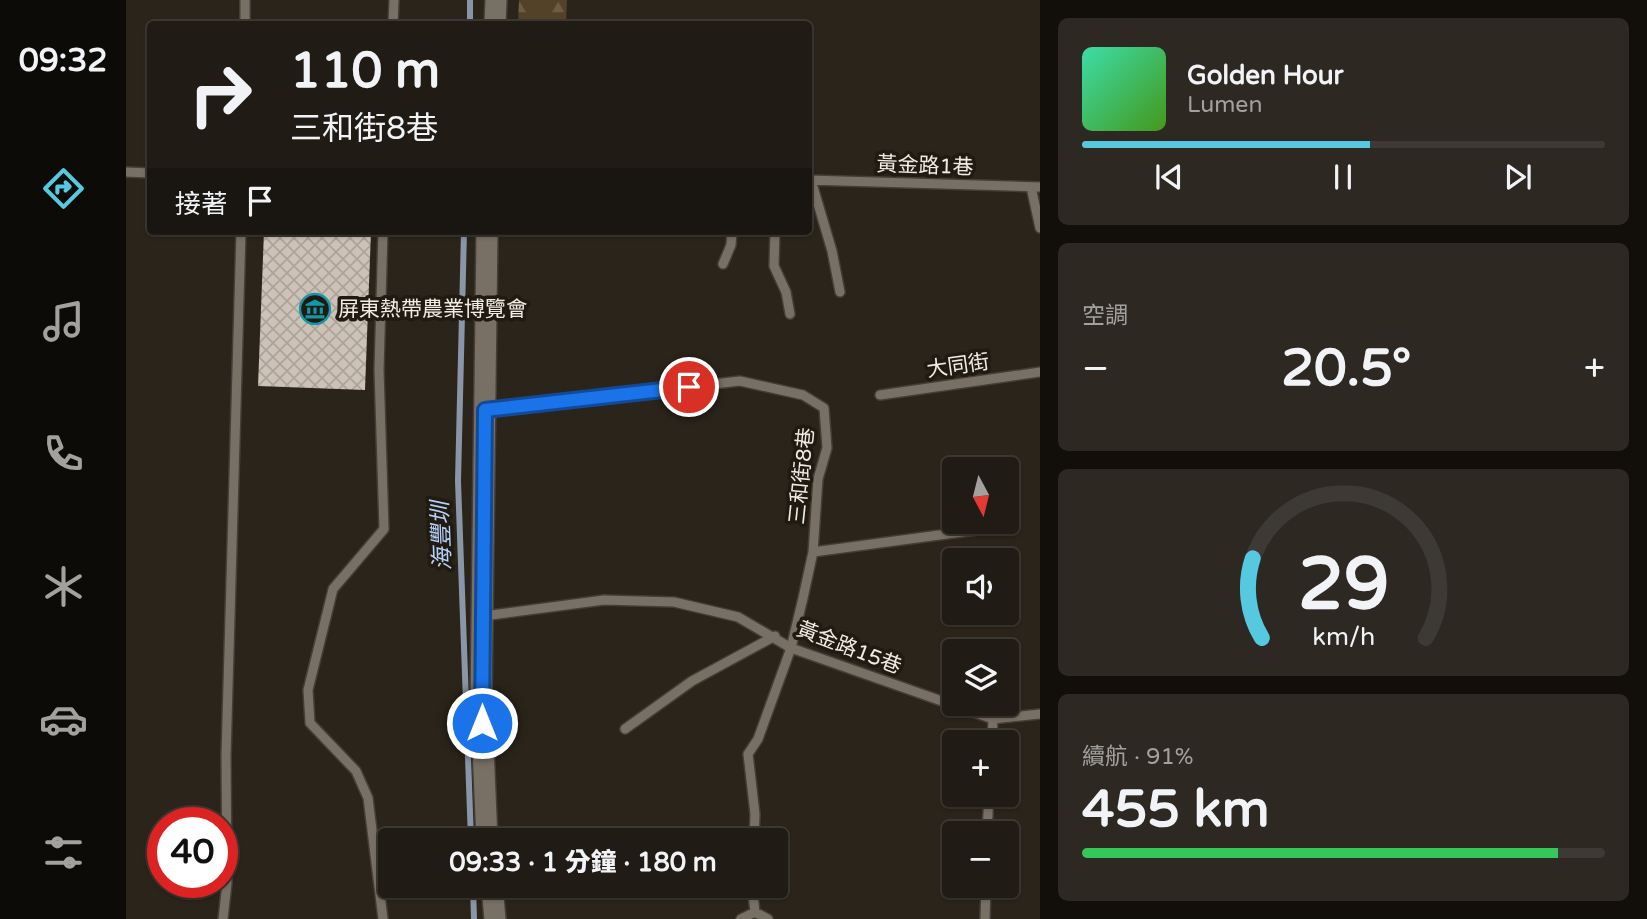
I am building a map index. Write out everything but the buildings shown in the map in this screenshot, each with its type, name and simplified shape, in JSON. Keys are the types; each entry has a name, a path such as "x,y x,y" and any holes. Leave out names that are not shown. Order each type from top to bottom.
{"street":[{"path":"495,21 496,0"},
{"path":"485,828 482,616 487,235"},
{"path":"493,898 495,919"}],"lane":[{"path":"245,0 245,21"},
{"path":"393,21 394,0"},
{"path":"126,172 147,173"},
{"name":"黃金路1巷","path":"812,180 1035,187"},
{"path":"812,186 832,251 840,292"},
{"path":"1035,187 1040,228"},
{"path":"223,919 227,884 226,756 241,235"},
{"path":"383,235 379,370 384,529 333,589 308,691 310,723 356,771 368,798 383,919"},
{"path":"723,264 731,245 732,235"},
{"path":"775,235 774,266 786,292 790,314"},
{"name":"大同街","path":"880,395 1040,372"},
{"name":"三和街8巷","path":"485,410 740,381 803,394 824,408 827,448 818,479 813,552 791,648 758,739 748,754 754,828"},
{"path":"813,552 947,534"},
{"name":"黃金路15巷","path":"482,616 604,600 674,602 738,617 775,636 791,648 993,719 1040,714"},
{"path":"625,729 692,681 775,636"},
{"path":"993,719 993,730"},
{"path":"753,898 755,912"},
{"path":"985,919 986,898"},
{"path":"741,919 755,912"},
{"path":"755,912 768,919"}],"green space":[{"path":"519,0 567,0 566,21 518,21"}],"waterway":[{"name":"海豐圳","path":"470,0 470,21"},
{"name":"海豐圳","path":"464,235 458,481 471,828"},
{"name":"海豐圳","path":"473,898 474,919"}],"place":[{"name":"屏東熱帶農業博覽會","path":"315,309"}],"route":[{"path":"482,723 485,410 689,387"}]}
